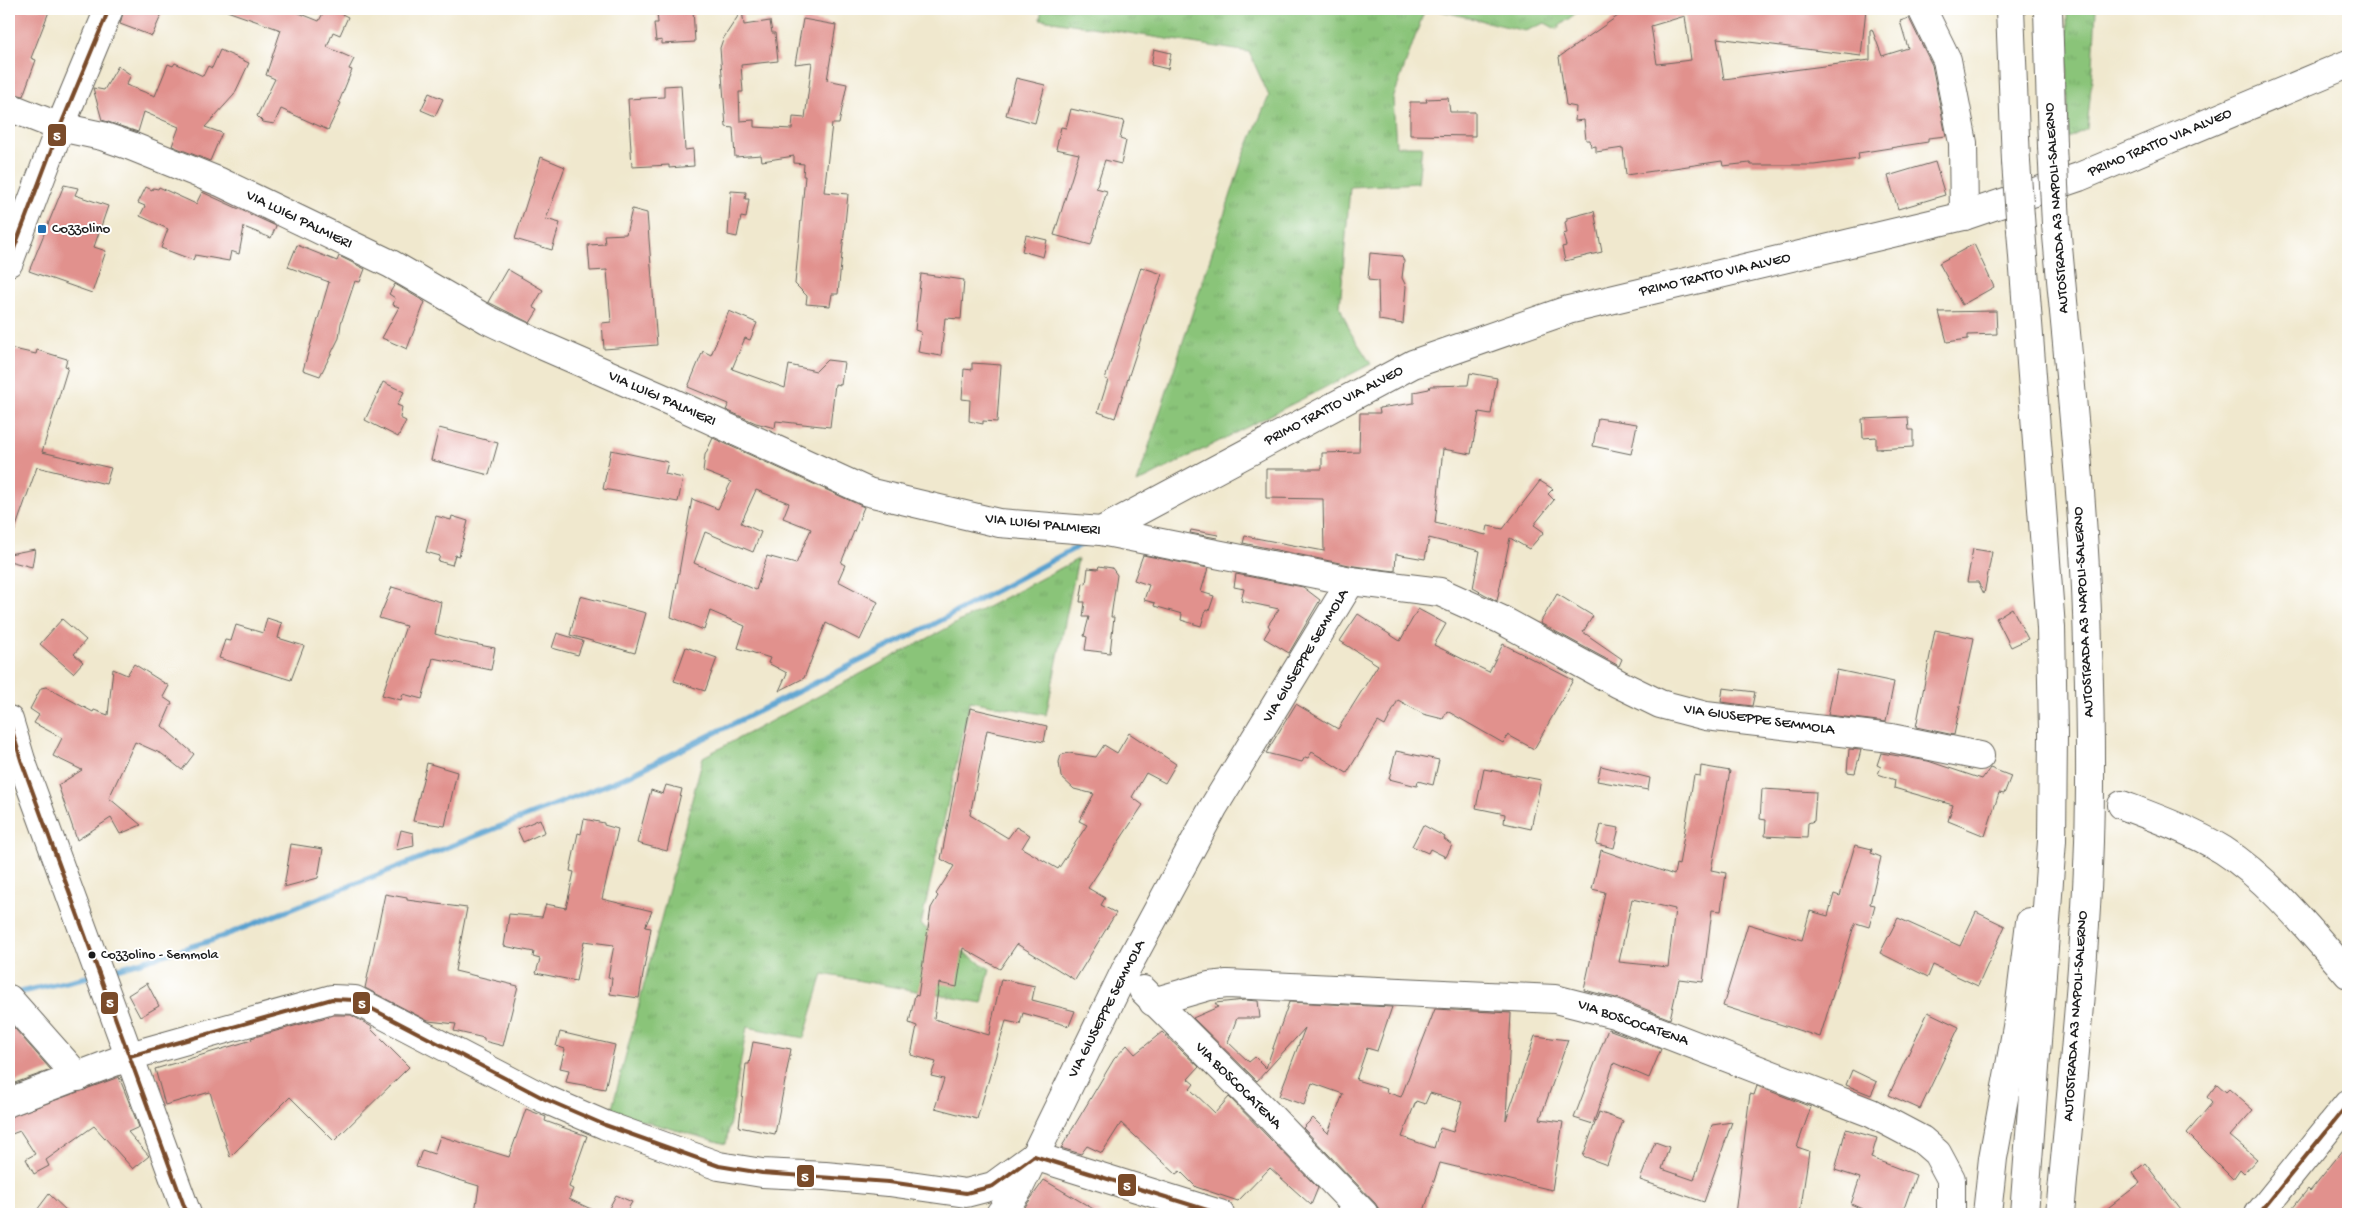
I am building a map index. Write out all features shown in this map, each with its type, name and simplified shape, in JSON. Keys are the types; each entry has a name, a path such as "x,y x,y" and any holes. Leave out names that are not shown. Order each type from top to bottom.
{"main road":[{"path":"9,262 60,127 109,9"},
{"path":"1922,9 1947,60 1963,143 1964,216"},
{"path":"2010,9 2016,162 2051,628 2052,841 2024,1214"},
{"name":"AUTOSTRADA A3 NAPOLI-SALERNO","path":"2048,9 2056,224 2079,490 2088,645 2089,722 2089,842 2080,983 2060,1214"},
{"name":"PRIMO TRATTO VIA ALVEO","path":"1101,531 1413,364 1568,310 1964,216 2079,177 2348,64"},
{"name":"VIA LUIGI PALMIERI","path":"9,107 60,127 124,143 220,182 391,264 488,320 868,492 999,523 1101,531 1351,581"},
{"name":"VIA GIUSEPPE SEMMOLA","path":"1000,1214 1018,1190 1125,971 1213,808 1351,581 1440,592 1500,619 1619,684 1660,704 1706,716 1891,738 1980,756"},
{"path":"9,720 21,760 187,1214"},
{"path":"2122,805 2182,829 2224,851 2266,886 2348,974"},
{"path":"1987,1214 1993,1158 2017,1027 2034,897 2052,841"},
{"name":"VIA BOSCOCATENA","path":"1125,971 1153,1002 1266,1112 1364,1214"},
{"name":"VIA BOSCOCATENA","path":"1153,1002 1209,986 1227,984 1555,999 1586,1005 1614,1014 1871,1113 1922,1140 1936,1153 1951,1179 1951,1214"},
{"name":"VIA GIUSEPPE SEMMOLA","path":"9,1102 130,1056 332,999 355,1000 545,1099 605,1125 719,1166 762,1173 889,1182 966,1194 994,1186 1034,1156"},
{"path":"12,1002 78,1077"},
{"path":"2259,1214 2348,1104"},
{"path":"1034,1156 1178,1208 1220,1214"}],"green space":[{"path":"1042,9 1425,9 1393,99 1396,146 1422,146 1418,183 1350,187 1340,307 1351,333 1371,364 1137,483 1243,157 1269,96 1249,52 1040,19"},
{"path":"1432,9 1581,9 1556,29 1545,23 1525,31"},
{"path":"2067,9 2096,9 2087,129 2068,138"},
{"path":"1078,559 1046,715 970,701 921,925 990,969 982,1003 823,974 804,1038 747,1027 726,1144 611,1112 703,757"}],"building":[{"path":"9,9 50,9 31,58 36,60 23,96 9,92"},
{"path":"124,9 164,9 152,36 120,24"},
{"path":"228,9 289,9 319,21 325,9 332,9 348,17 340,35 333,32 327,47 354,59 349,69 352,70 339,102 341,103 328,130 281,109 274,124 263,122 257,116 275,79 266,75 281,30 227,11"},
{"path":"693,9 695,42 662,44 662,40 656,41 654,23 658,23 657,12"},
{"path":"1628,9 1866,9 1861,56 1717,38 1724,79 1870,60 1870,30 1872,29 1882,56 1908,48 1900,21 1909,18 1932,65 1946,136 1928,138 1928,142 1858,153 1859,159 1814,165 1751,165 1750,163 1723,166 1722,161 1626,175 1623,148 1596,152 1596,146 1591,147 1590,140 1586,140 1584,120 1575,121 1576,107 1566,105 1559,57","holes":["1685,16 1691,60 1657,64 1651,26"]},
{"path":"742,10 744,25 770,21 772,33 775,33 778,61 741,65 743,92 739,92 740,121 754,120 754,127 792,129 793,117 805,118 812,62 795,64 803,19 836,25 827,80 847,84 839,124 832,124 824,192 848,194 838,294 832,294 830,306 806,304 807,296 795,284 805,176 803,176 804,164 794,163 794,156 762,161 761,155 735,157 733,128 726,127 720,48 723,39"},
{"path":"1154,49 1171,53 1168,69 1151,65"},
{"path":"220,50 249,63 234,95 205,127 222,133 210,161 172,146 179,127 144,112 138,132 102,120 93,88 104,90 118,66 131,75 126,85 155,96 168,64 173,66 175,63 203,76 208,66 212,68"},
{"path":"1016,78 1045,85 1035,123 1006,115"},
{"path":"681,85 685,150 693,149 694,166 669,168 669,165 632,167 628,99 664,97 664,86"},
{"path":"429,93 443,99 435,116 421,110"},
{"path":"1448,98 1450,112 1475,112 1475,136 1410,135 1410,102 1427,102 1426,99"},
{"path":"1071,109 1124,121 1120,139 1126,141 1121,164 1105,160 1096,188 1107,191 1091,245 1054,235 1079,154 1056,149 1061,127 1066,128"},
{"path":"541,157 565,167 546,219 560,223 552,250 515,239"},
{"path":"1935,162 1945,195 1898,209 1888,176"},
{"path":"64,185 78,188 75,195 108,206 94,247 106,251 92,293 29,271"},
{"path":"146,187 152,190 159,187 196,204 202,192 276,226 271,238 244,227 239,254 231,251 229,261 195,255 193,260 161,248 168,229 140,216 145,206 138,203"},
{"path":"731,191 746,192 745,199 749,199 746,218 741,217 737,237 728,235"},
{"path":"632,209 647,213 657,345 604,349 602,323 611,322 607,270 590,271 588,245 605,244 604,235 626,234"},
{"path":"1594,211 1602,252 1565,261 1562,247 1566,246 1563,234 1567,233 1565,222 1567,218"},
{"path":"1026,235 1047,240 1043,257 1022,251"},
{"path":"1974,244 1994,287 1962,305 1939,263"},
{"path":"297,245 337,261 339,256 365,269 360,282 355,281 341,323 339,338 320,376 303,370 329,282 288,267"},
{"path":"1370,253 1401,256 1404,261 1402,278 1406,286 1403,324 1379,320 1378,281 1368,280"},
{"path":"1141,267 1162,274 1115,418 1098,412 1108,380 1105,379"},
{"path":"507,269 543,290 533,307 538,310 530,323 488,302"},
{"path":"921,274 964,280 961,319 945,318 941,356 918,352 921,332 915,330"},
{"path":"395,284 425,302 407,349 382,338 399,307 393,305 395,298 389,294"},
{"path":"729,311 757,323 750,340 745,338 732,369 785,388 789,365 816,371 827,360 844,362 841,385 835,384 830,427 776,421 775,428 756,423 726,410 729,404 688,387 703,351 711,355"},
{"path":"1996,311 1997,334 1968,335 1968,339 1947,342 1939,312"},
{"path":"9,348 36,354 37,350 67,359 65,366 68,367 42,452 111,468 106,484 37,467 11,541 9,541"},
{"path":"972,363 1001,365 997,422 983,421 983,424 969,421 970,400 962,399 964,369 972,370"},
{"path":"1470,373 1497,378 1491,414 1479,412 1471,454 1443,449 1435,523 1486,535 1488,526 1503,529 1540,481 1553,489 1548,494 1554,500 1534,525 1544,532 1529,549 1510,538 1497,601 1473,588 1480,551 1429,538 1425,559 1396,554 1395,571 1354,566 1243,543 1245,536 1324,551 1323,499 1266,498 1266,469 1322,469 1322,453 1359,452 1360,413 1380,413 1379,408 1414,403 1414,392 1429,389 1430,386 1468,385"},
{"path":"383,382 404,392 397,405 402,407 400,418 406,421 398,437 365,420"},
{"path":"1908,417 1909,430 1913,430 1913,447 1876,449 1876,437 1863,438 1862,419"},
{"path":"1598,418 1637,424 1631,454 1593,446"},
{"path":"439,428 498,443 489,475 431,460"},
{"path":"713,438 864,507 841,563 845,565 838,581 878,602 860,640 826,623 804,678 779,691 787,673 768,663 770,658 738,648 745,626 710,611 704,630 671,617 692,499 718,509 731,482 703,471 705,455","holes":["756,490 789,503 783,518 811,529 796,564 767,556 756,590 694,563 705,532 753,552 761,532 741,523"]},
{"path":"611,450 668,462 665,474 683,478 678,502 603,489"},
{"path":"436,516 451,520 452,516 468,521 459,556 455,555 452,565 438,561 440,556 426,552"},
{"path":"1191,530 1218,535 1217,538 1190,533"},
{"path":"35,549 32,567 9,561 9,554"},
{"path":"1973,549 1992,552 1984,594 1978,582 1967,582"},
{"path":"1143,555 1208,568 1201,592 1214,596 1209,611 1206,610 1201,626 1181,620 1182,614 1154,606 1155,603 1144,600 1149,585 1134,580"},
{"path":"1099,566 1112,568 1117,575 1111,617 1114,617 1110,653 1085,650 1087,637 1084,636 1089,617 1083,617 1085,602 1080,602 1083,583 1086,584 1088,568 1098,569"},
{"path":"1236,574 1303,587 1320,600 1289,653 1264,638 1270,628 1268,625 1279,609 1241,601 1244,589 1234,587"},
{"path":"392,587 441,602 435,634 495,648 491,670 433,658 422,699 403,694 401,700 382,695 406,626 379,618"},
{"path":"1557,594 1593,616 1583,632 1622,659 1619,666 1540,623"},
{"path":"580,596 646,613 635,653 570,635"},
{"path":"2012,608 2028,639 2011,647 1996,618"},
{"path":"1418,609 1446,624 1434,645 1489,672 1503,644 1573,680 1534,749 1508,735 1503,743 1447,711 1443,719 1423,714 1398,700 1385,726 1378,722 1347,773 1312,752 1302,762 1266,753 1296,704 1338,729 1378,665 1340,641 1358,614 1400,641"},
{"path":"267,618 282,623 278,638 304,646 291,680 219,658 225,640 231,641 236,625 263,633"},
{"path":"62,619 86,640 74,654 83,662 73,673 40,644"},
{"path":"1935,630 1974,638 1954,735 1916,727"},
{"path":"557,633 583,641 578,655 552,648"},
{"path":"686,647 717,658 705,691 674,681"},
{"path":"134,664 169,686 163,697 172,703 162,726 194,754 182,770 162,754 135,742 109,798 141,825 120,834 111,818 77,840 58,785 82,770 53,756 62,738 34,723 39,715 30,709 41,688 46,687 93,712 94,710 108,715 113,669 127,675"},
{"path":"1837,670 1894,682 1886,722 1828,715"},
{"path":"1723,688 1755,692 1752,706 1721,702"},
{"path":"970,708 1047,726 1044,742 987,730 970,815 1008,838 1016,827 1030,835 1022,848 1058,869 1087,825 1079,821 1094,794 1074,789 1061,777 1059,762 1061,755 1069,753 1096,757 1104,745 1117,753 1129,733 1176,764 1165,783 1146,773 1132,797 1143,805 1088,888 1105,898 1101,905 1116,913 1075,980 1017,944 1000,969 963,948 957,987 939,983 934,1019 989,1035 1001,979 1035,986 1032,1000 1075,1011 1069,1026 1023,1013 1020,1024 1006,1021 977,1119 935,1108 944,1079 931,1076 936,1062 911,1055 917,1026 909,1023 915,995 918,996 931,908 938,896 936,894 954,866 941,859"},
{"path":"1849,749 1861,750 1855,773 1847,772"},
{"path":"1396,751 1439,760 1433,785 1418,781 1417,786 1389,779"},
{"path":"1881,753 1928,761 1982,779 1990,768 2011,776 2004,794 1999,793 1985,836 1948,821 1953,805 1894,788 1895,780 1878,774 1881,767 1877,765"},
{"path":"427,763 457,772 445,826 413,821"},
{"path":"1601,766 1650,778 1648,790 1597,781"},
{"path":"1701,766 1730,771 1711,870 1726,873 1721,911 1712,910 1703,982 1679,979 1670,1019 1620,999 1584,990 1605,892 1592,889 1601,850 1674,875 1676,864 1679,865 1694,775 1700,776","holes":["1632,899 1675,909 1668,967 1619,962"]},
{"path":"1484,769 1541,780 1531,829 1504,823 1505,814 1476,808"},
{"path":"666,785 682,789 667,851 637,843 651,790 663,794"},
{"path":"1762,789 1816,792 1814,821 1808,823 1807,838 1765,836 1766,820 1760,819"},
{"path":"540,819 545,832 523,842 517,829"},
{"path":"584,819 604,823 604,825 618,829 602,899 652,911 645,927 651,928 639,998 610,994 612,978 608,977 614,945 584,941 576,981 536,973 540,959 533,957 534,952 504,946 509,914 542,917 546,904 566,908 574,872 570,871 578,833 581,834"},
{"path":"1423,825 1445,837 1444,839 1452,845 1446,857 1430,849 1428,853 1412,846"},
{"path":"1601,825 1619,828 1614,848 1596,844"},
{"path":"401,830 413,833 414,846 396,850"},
{"path":"291,844 323,849 318,878 284,887"},
{"path":"1855,845 1872,849 1871,853 1881,857 1870,904 1875,905 1869,927 1856,923 1853,929 1820,1037 1723,1006 1748,924 1802,940 1810,911 1828,916 1834,894 1840,896"},
{"path":"385,894 407,898 407,900 467,908 455,971 518,986 503,1046 484,1041 484,1038 454,1031 456,1024 428,1021 365,988"},
{"path":"1976,912 2005,926 1978,986 1933,965 1928,977 1880,953 1898,918 1960,946"},
{"path":"147,983 159,1006 140,1017 128,995"},
{"path":"1245,1000 1258,1001 1260,1018 1237,1018 1228,1042 1249,1062 1255,1057 1266,1068 1289,1002 1392,1007 1377,1051 1367,1048 1356,1080 1387,1089 1386,1092 1401,1097 1435,1009 1511,1013 1506,1120 1535,1036 1568,1040 1540,1119 1563,1122 1552,1190 1440,1163 1423,1214 1382,1214 1375,1203 1303,1128 1313,1118 1328,1133 1343,1094 1312,1083 1304,1105 1279,1096 1305,1028 1257,1081 1193,1018 1218,1007 1215,1003","holes":["1430,1093 1462,1102 1453,1132 1440,1128 1434,1148 1402,1137 1416,1101 1425,1104"]},
{"path":"1928,1012 1959,1027 1920,1109 1889,1095"},
{"path":"334,1015 351,1015 372,1027 371,1029 409,1067 334,1141 290,1097 230,1157 210,1092 165,1105 155,1069 252,1040 251,1038"},
{"path":"9,1022 51,1070 9,1085"},
{"path":"1608,1029 1661,1049 1649,1078 1614,1063 1593,1124 1574,1118"},
{"path":"560,1032 615,1045 605,1089 566,1082 569,1070 560,1068 565,1049 556,1046"},
{"path":"1162,1032 1199,1067 1188,1079 1194,1084 1190,1089 1215,1113 1229,1097 1318,1188 1311,1205 1270,1168 1238,1201 1196,1187 1180,1171 1176,1174 1121,1123 1102,1153 1087,1146 1081,1154 1061,1148 1114,1059 1127,1045 1135,1054"},
{"path":"753,1042 791,1049 775,1134 739,1127 746,1064 749,1064"},
{"path":"1852,1070 1877,1082 1871,1095 1846,1085"},
{"path":"119,1077 139,1127 128,1132 149,1156 133,1169 94,1126 46,1160 49,1166 34,1174 26,1159 35,1154 20,1131 9,1135 9,1117"},
{"path":"2217,1084 2226,1092 2229,1089 2253,1110 2230,1136 2257,1159 2244,1173 2240,1169 2233,1179 2187,1133 2212,1103 2207,1097"},
{"path":"1757,1086 1811,1107 1797,1147 1809,1151 1800,1214 1735,1214 1750,1094 1754,1095"},
{"path":"526,1109 546,1117 545,1121 587,1136 569,1187 573,1189 569,1199 602,1214 490,1214 475,1212 479,1186 416,1167 422,1150 434,1154 440,1136 509,1157"},
{"path":"1599,1112 1623,1121 1607,1165 1583,1156"},
{"path":"1732,1122 1704,1202 1640,1180 1655,1142 1669,1147 1662,1169 1694,1180 1712,1125"},
{"path":"1846,1129 1877,1138 1871,1158 1916,1175 1902,1214 1860,1214 1862,1209 1851,1204 1860,1178 1835,1170"},
{"path":"2348,1144 2348,1214 2288,1214 2308,1189 2310,1191"},
{"path":"2145,1163 2184,1214 2100,1214 2140,1183 2133,1173"},
{"path":"1044,1180 1102,1214 1020,1214"},
{"path":"49,1194 70,1214 34,1214"},
{"path":"616,1195 632,1202 625,1214 606,1214"}],"waterway":[{"path":"106,972 213,940 628,776 934,624 1086,542"},
{"path":"16,993 92,976"}],"transit line":[{"name":"5","path":"9,262 60,127 109,9"},
{"name":"5","path":"9,720 21,760 187,1214"},
{"name":"5","path":"130,1056 332,999 355,1000 545,1099 605,1125 719,1166 762,1173 889,1182 966,1193 993,1186 1034,1156"},
{"name":"5","path":"2259,1214 2348,1104"},
{"name":"5","path":"1034,1156 1220,1214"}],"place":[{"name":"Cozzolino","path":"42,229"},
{"name":"Cozzolino - Semmola","path":"92,955"}]}
